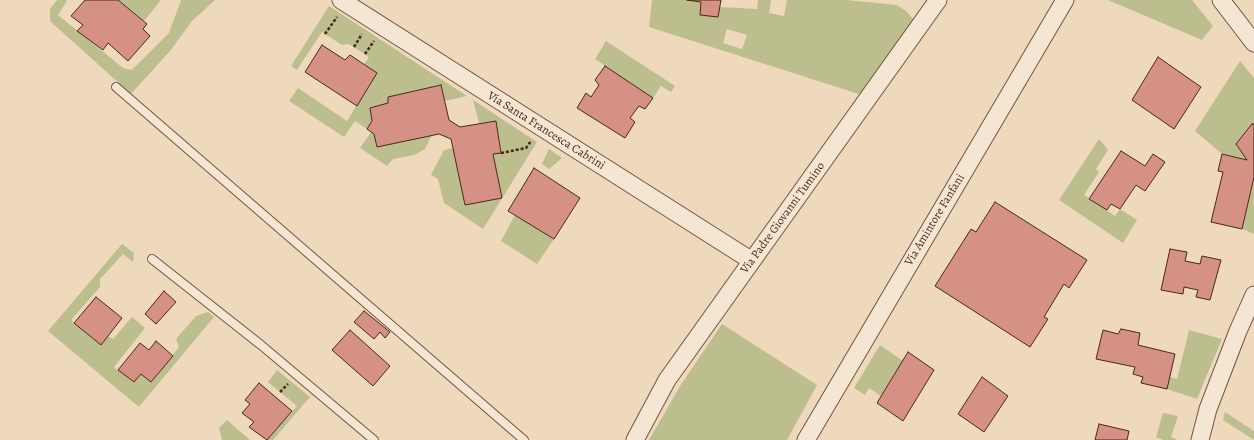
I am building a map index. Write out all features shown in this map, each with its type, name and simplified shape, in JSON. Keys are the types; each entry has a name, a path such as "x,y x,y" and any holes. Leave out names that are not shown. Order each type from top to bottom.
{"street":[{"name":"Via Padre Giovanni Tumino","path":"635,440 668,380 938,0"},
{"name":"Via Amintore Fanfani","path":"806,440 1065,0"},
{"path":"1220,0 1254,43"},
{"name":"Via Santa Francesca Cabrini","path":"340,7 752,261"},
{"path":"1200,440 1208,409 1238,331 1254,295"}],"lane":[{"path":"116,87 524,440"},
{"path":"152,259 261,345 374,440"}],"path":[{"path":"326,34 340,7"},
{"path":"354,47 364,30"},
{"path":"364,54 376,37"},
{"path":"501,153 526,148 532,139"},
{"path":"280,392 291,381"}],"green space":[{"path":"57,0 67,1 58,15 123,68 132,70 169,33 181,0 215,0 192,21 170,51 131,94 50,21 50,9"},
{"path":"118,0 161,0 144,21"},
{"path":"652,0 687,0 701,2 700,15 718,17 720,7 757,9 758,0 771,0 769,13 784,16 786,0 847,0 897,5 906,11 913,19 910,31 865,96 649,27","holes":["727,29 747,35 742,49 723,43"]},
{"path":"1108,0 1192,0 1213,26 1202,40"},
{"path":"329,6 467,96 445,101 441,85 388,97 388,103 370,108 372,121 367,129 355,121 344,137 289,101 298,88 347,121 377,73 364,64 369,57 349,44 342,45 322,32 297,70 291,66"},
{"path":"606,41 675,86 671,92 661,86 653,98 595,59"},
{"path":"1240,61 1254,78 1254,124 1252,124 1236,144 1247,160 1222,154 1195,131"},
{"path":"473,100 537,142 483,229 444,203 438,179 431,175 444,150 453,148 465,205 502,198 493,154 501,152 496,121 479,123"},
{"path":"371,132 374,134 377,147 432,135 425,149 414,155 393,159 387,166 360,148"},
{"path":"1099,139 1108,150 1096,169 1099,172 1084,195 1115,216 1120,209 1137,220 1123,243 1059,200"},
{"path":"549,149 562,158 549,169 542,164"},
{"path":"1254,177 1254,234 1242,229"},
{"path":"515,215 554,239 537,264 501,241"},
{"path":"122,244 134,253 133,262 123,254 100,279 100,287 71,320 101,345 108,336 113,339 132,317 145,328 114,367 133,382 141,374 151,382 179,347 176,339 196,316 208,312 214,317 139,407 48,331"},
{"path":"722,324 817,385 787,440 649,440 680,386"},
{"path":"1189,330 1222,339 1197,399 1167,389 1170,377 1177,379"},
{"path":"880,345 903,361 881,396 869,388 865,395 854,388"},
{"path":"277,370 310,397 273,440 267,440 297,406 268,382"},
{"path":"1225,412 1254,431 1254,440 1223,420"},
{"path":"1163,413 1178,416 1171,437 1178,440 1163,440 1156,437"},
{"path":"227,420 250,440 222,440 219,428"}],"building":[{"path":"85,0 118,0 147,24 143,29 150,36 128,61 108,43 103,50 77,31 83,25 71,16"},
{"path":"687,0 721,0 718,17 700,15 701,2"},
{"path":"322,45 345,60 350,55 377,73 357,106 305,72"},
{"path":"1158,57 1201,87 1174,129 1132,100"},
{"path":"605,66 653,98 645,109 639,106 630,118 635,122 625,138 577,108 586,93 591,97 599,85 595,80"},
{"path":"441,85 449,120 460,127 496,121 501,153 493,154 502,198 465,205 451,139 439,134 377,147 374,134 367,129 372,121 370,108 388,103 388,97"},
{"path":"1252,124 1254,124 1254,177 1242,229 1211,222 1223,172 1218,171 1222,154 1247,160 1236,144"},
{"path":"1121,151 1145,166 1153,154 1165,162 1145,191 1136,185 1120,209 1111,204 1107,210 1089,199"},
{"path":"534,168 580,198 554,239 508,211"},
{"path":"995,202 1087,260 1069,288 1064,284 1044,317 1048,319 1030,347 935,286 971,229 976,232"},
{"path":"1170,249 1187,252 1185,261 1200,264 1202,256 1221,260 1210,300 1196,297 1198,290 1184,287 1183,294 1161,290"},
{"path":"164,291 176,302 156,324 145,314"},
{"path":"96,297 122,318 101,345 74,323"},
{"path":"364,311 390,332 385,338 380,332 374,339 354,322"},
{"path":"1121,329 1140,333 1138,345 1175,354 1167,389 1141,383 1143,377 1133,374 1135,367 1096,359 1103,330 1118,334"},
{"path":"350,330 390,366 373,386 332,350"},
{"path":"156,341 173,356 151,382 141,374 134,382 118,370 140,343 149,350"},
{"path":"908,352 934,370 903,421 877,403"},
{"path":"982,377 1008,396 984,432 958,414"},
{"path":"259,383 292,411 267,440 249,427 254,422 242,413 250,404 245,400"},
{"path":"1099,424 1129,431 1127,440 1095,440"}]}
